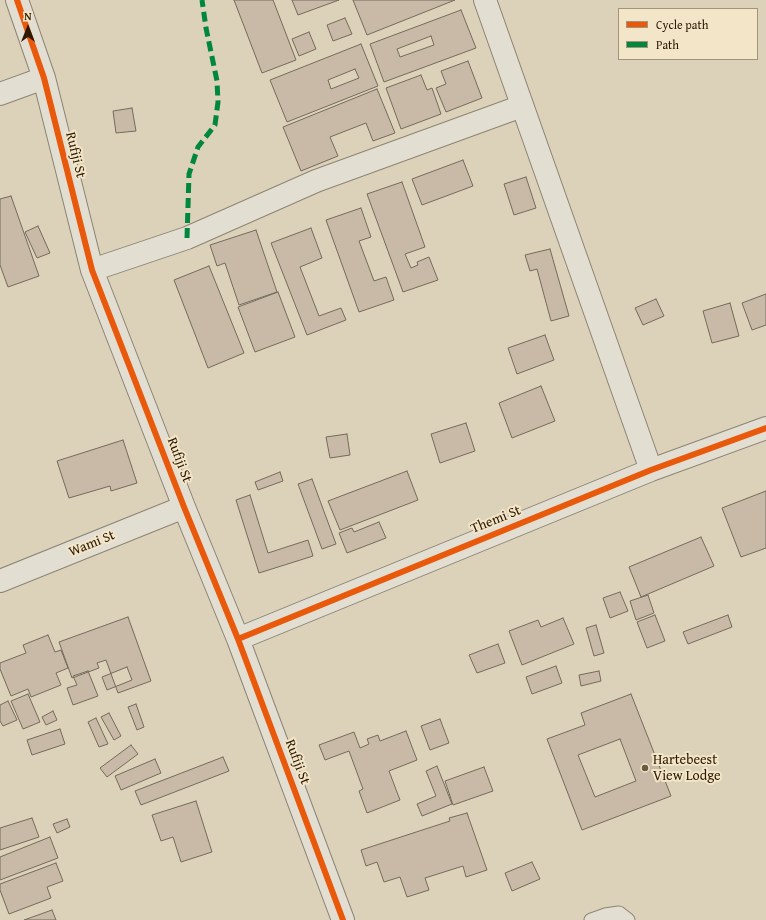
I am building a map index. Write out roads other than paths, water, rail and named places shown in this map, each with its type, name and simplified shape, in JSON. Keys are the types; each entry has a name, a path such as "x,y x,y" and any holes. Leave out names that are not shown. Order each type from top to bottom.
{"street":[{"name":"Rufiji St","path":"17,0 44,78 92,270 184,507 238,639 344,920"},
{"path":"485,0 651,470"},
{"path":"0,94 44,78"},
{"path":"92,270 187,238 316,181 522,106"},
{"name":"Themi St","path":"238,639 651,470 766,428"},
{"name":"Wami St","path":"0,581 184,507"}],"lane":[{"path":"591,920 605,915 619,913 628,920"}],"place":[{"name":"Hartebeest View Lodge","path":"645,768"}]}
